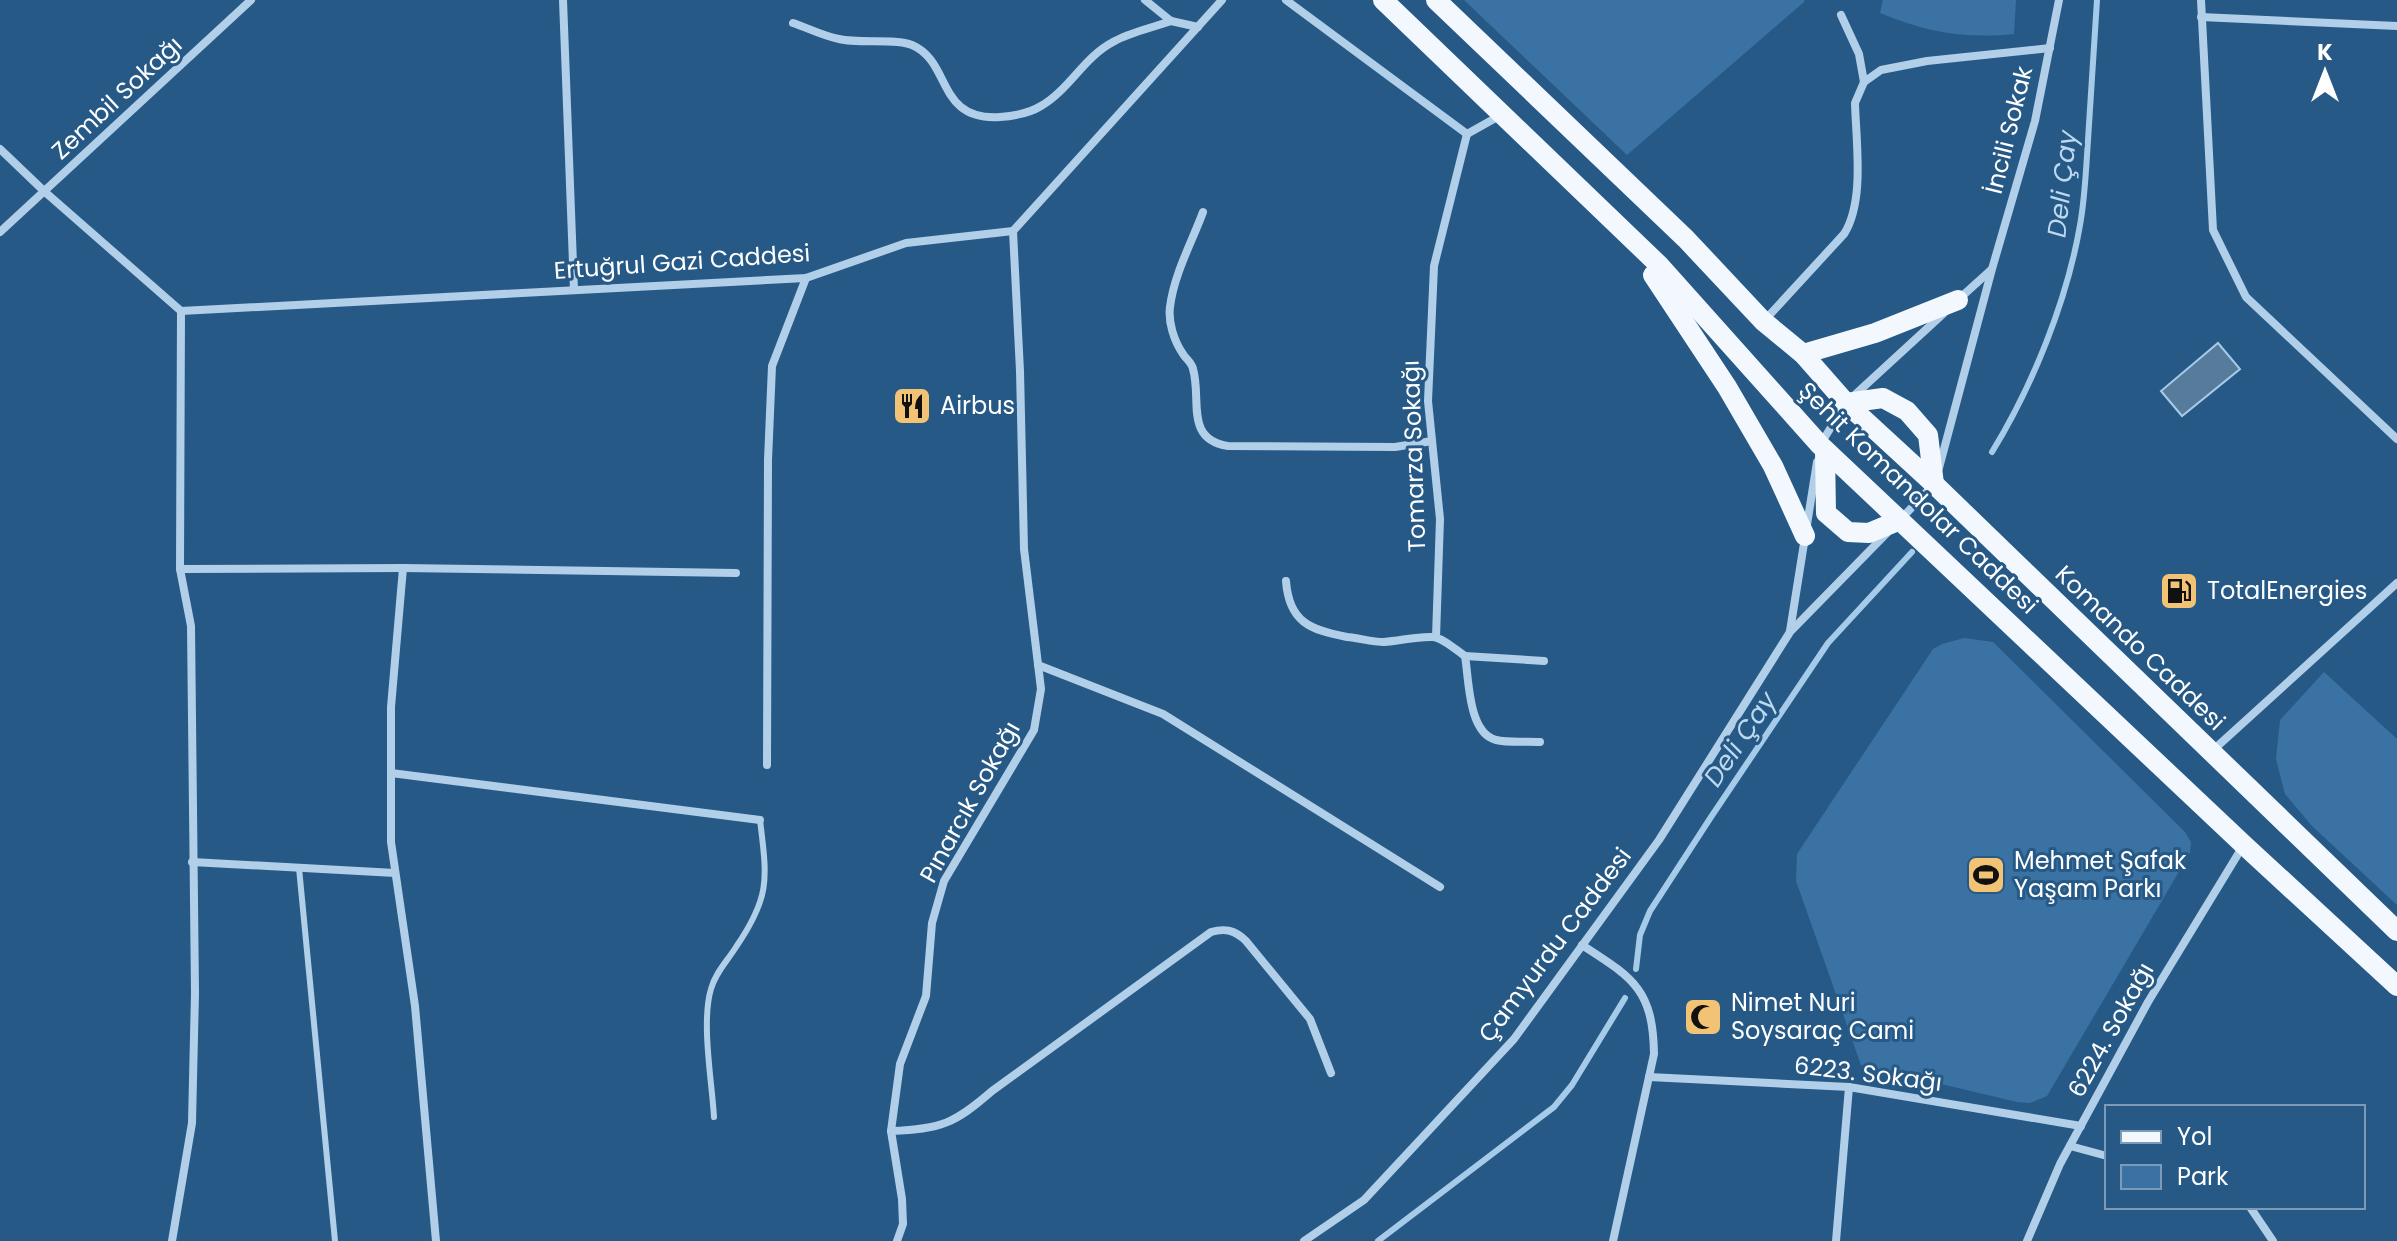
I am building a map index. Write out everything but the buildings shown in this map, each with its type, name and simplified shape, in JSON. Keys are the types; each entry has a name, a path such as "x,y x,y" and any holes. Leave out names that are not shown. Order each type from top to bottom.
{"main road":[{"name":"Şehit Komandolar Caddesi","path":"1383,0 1659,265 1822,448 2397,986"},
{"name":"Şehit Komandolar Caddesi","path":"1436,0 1686,239 1763,321 1803,354 1846,403"},
{"path":"1627,235 1727,387 1773,466 1805,536"},
{"path":"1803,354 1875,333 1958,300"},
{"path":"1846,403 1883,398 1907,411 1928,435 1934,484"},
{"name":"Komando Caddesi","path":"1846,403 1934,484 2397,931"},
{"path":"1822,448 1826,513 1848,532 1869,533 1900,520"}],"street":[{"name":"Zembil Sokağı","path":"0,232 251,0"},
{"path":"563,0 574,290"},
{"path":"1145,0 1171,21 1198,27"},
{"path":"1013,231 1222,0"},
{"path":"1286,0 1467,134 1502,115"},
{"name":"İncili Sokak","path":"1934,484 2035,121 2059,0"},
{"path":"2201,0 2213,230 2246,297 2397,439"},
{"path":"1841,15 1859,54 1864,82"},
{"path":"2201,17 2397,26"},
{"path":"793,23 840,39 911,45 928,59 957,104 978,116 990,118 1015,116 1040,107 1061,92 1112,42 1171,21"},
{"path":"1763,321 1850,225 1857,194 1855,103 1864,82 1891,67 2050,48"},
{"name":"Tomarza Sokağı","path":"1436,637 1440,519 1428,401 1434,266 1467,134"},
{"path":"0,149 181,311 180,569 191,626 195,993 192,1123 172,1241"},
{"path":"1203,212 1173,290 1170,311 1172,331 1180,351 1193,367 1197,417 1210,441 1228,446 1395,447 1432,441"},
{"name":"Ertuğrul Gazi Caddesi","path":"181,311 806,278 906,243 1013,231"},
{"name":"Pınarcık Sokağı","path":"897,1241 903,1224 902,1199 891,1131 900,1064 926,996 932,923 944,881 1034,730 1041,689 1024,549 1013,231"},
{"path":"1846,403 1992,269"},
{"path":"767,765 768,460 772,366 806,278"},
{"name":"Çamyurdu Caddesi","path":"1790,632 1822,448 1846,403"},
{"name":"Çamyurdu Caddesi","path":"1304,1241 1364,1200 1514,1039 1659,840 1790,632 1934,484"},
{"path":"180,569 403,568 736,573"},
{"path":"403,568 391,707 391,842 415,1006 436,1241"},
{"path":"1286,581 1287,595 1301,620 1326,633 1381,642 1436,637 1465,656 1544,661"},
{"path":"2211,753 2397,583"},
{"path":"1465,656 1474,717 1483,732 1498,740 1540,742"},
{"path":"1038,665 1163,714 1440,887"},
{"path":"391,773 760,820"},
{"name":"6224. Sokağı","path":"2027,1241 2060,1164 2148,1002 2244,845"},
{"path":"192,862 395,873"},
{"path":"891,1131 928,1129 963,1115 1211,932 1220,929 1239,934 1310,1019 1331,1073"},
{"path":"1582,945 1624,972 1643,996 1654,1024 1654,1054 1613,1241"},
{"name":"6223. Sokağı","path":"1649,1077 1849,1087 2081,1126"},
{"path":"1836,1241 1849,1087"},
{"path":"2070,1146 2105,1155"},
{"path":"2251,1209 2273,1241"}],"lane":[{"path":"714,1117 708,1028 711,987 751,925 761,902 766,873 760,820"},
{"path":"299,868 335,1241"}],"green space":[{"path":"1464,0 1804,0 1804,2 1627,155"},
{"path":"1883,0 2016,0 2014,34 1962,35 1913,25 1880,13"},
{"name":"Mehmet Şafak Yaşam Parkı","path":"1964,638 1993,642 2185,832 2191,842 2190,853 2047,1096 2030,1103 1861,1065 1796,881 1797,854 1933,649"},
{"path":"2324,672 2397,739 2397,905 2312,826 2285,794 2276,759 2280,720"}],"shaded area":[{"path":"2218,343 2240,369 2182,416 2161,391"}],"waterway":[{"name":"Deli Çay","path":"1992,452 2034,372 2057,313 2074,254 2084,194 2097,0"},
{"name":"Deli Çay","path":"1636,969 1640,935 1650,911 1711,817 1828,643 1912,552"},
{"name":"Deli Çay","path":"1378,1241 1554,1107 1572,1085 1625,998"}],"place":[{"name":"Airbus","path":"912,406"},
{"name":"TotalEnergies","path":"2179,591"},
{"name":"Mehmet Şafak Yaşam Parkı","path":"1986,875"},
{"name":"Nimet Nuri Soysaraç Cami","path":"1703,1017"}]}
